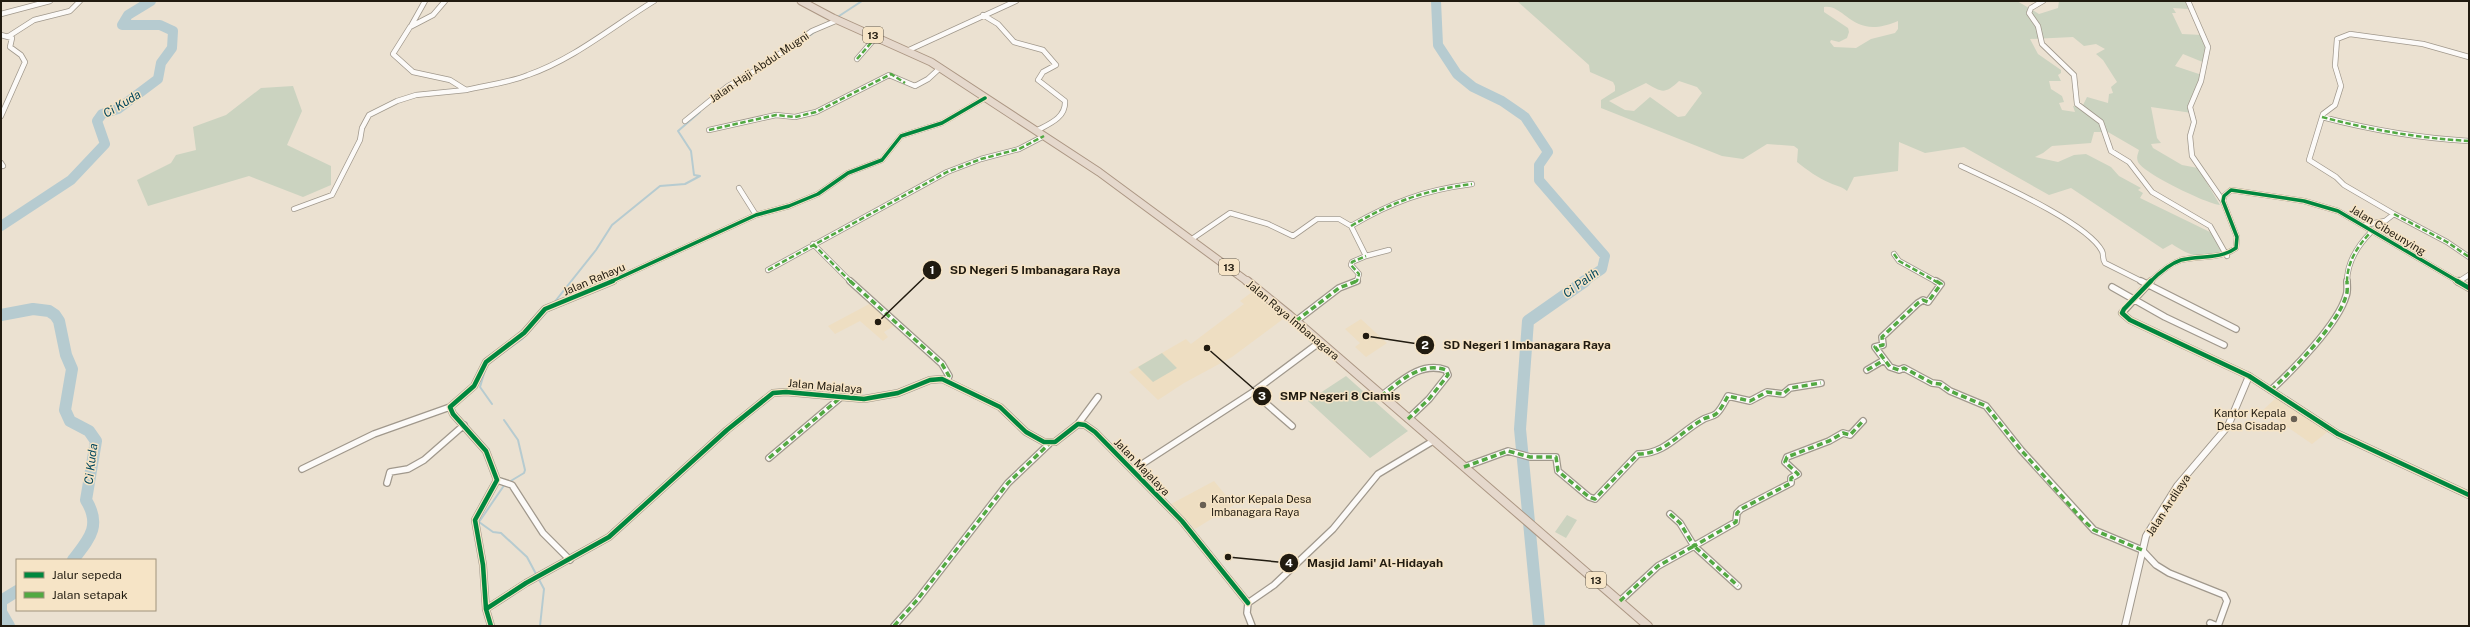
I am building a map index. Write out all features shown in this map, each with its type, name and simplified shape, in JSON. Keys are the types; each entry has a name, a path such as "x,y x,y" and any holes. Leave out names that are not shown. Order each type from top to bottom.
{"highway":[{"name":"Jalan Raya Imbanagara","path":"800,1 836,19 909,50 940,68 1099,172 1192,239 1296,321 1648,626"}],"street":[{"path":"1,14 50,1"},
{"path":"8,36 34,20 70,11 80,1"},
{"path":"425,1 410,27 394,49 394,56 413,72 450,80 466,90"},
{"path":"410,27 433,15 445,1"},
{"path":"294,209 332,195 360,140 362,128 370,115 396,101 416,95 466,90 536,72 579,50 612,26 654,1"},
{"path":"909,50 1016,1"},
{"path":"2043,1 2029,10 2029,13 2038,26 2042,44 2074,75 2077,81 2075,92 2077,104 2101,122 2111,152 2130,162 2152,192 2210,226 2227,256"},
{"path":"2188,1 2208,47 2201,81 2190,107 2194,122 2190,136 2192,156 2223,201 2237,244 2236,248 2227,256 2175,262 2163,270 2122,311 2126,318 2249,376 2338,434 2469,495"},
{"path":"983,15 998,24 1014,42 1043,50 1056,65 1043,72 1038,80 1065,101 1065,107 1059,116 1036,131"},
{"name":"Jalan Haji Abdul Mugni","path":"685,121 716,94 816,30 823,28 836,19"},
{"path":"2469,57 2423,44 2350,34 2342,36 2336,44 2335,61 2341,86 2335,105 2325,111 2322,117 2310,161 2336,177 2344,185 2447,242 2469,257"},
{"path":"1,35 8,36 12,39 10,47 21,55 25,62 12,87 2,113"},
{"path":"857,59 877,36"},
{"path":"708,130 776,115 795,117 816,112 889,75 893,75 905,83 915,86 928,79 940,68"},
{"name":"Jalan Rahayu","path":"450,407 474,386 486,362 524,333 539,314 551,306 591,291 756,215 790,206 818,194 848,174 882,160 901,136 942,123 985,98"},
{"path":"2322,117 2369,130 2429,139 2469,141"},
{"path":"768,270 812,244 947,172 982,159 1019,149 1044,136"},
{"path":"1961,166 2035,201 2074,226 2100,247 2104,252 2103,260 2105,263 2236,329"},
{"path":"1351,226 1400,199 1437,188 1472,184"},
{"path":"739,188 756,215"},
{"name":"Jalan Cibeunying","path":"2223,201 2224,196 2231,190 2286,198 2338,211 2469,288"},
{"path":"1192,239 1230,213 1251,221 1268,224 1293,236 1297,235 1317,219 1339,219 1351,226 1366,256"},
{"path":"2364,226 2385,221 2394,214"},
{"path":"2271,390 2297,366 2341,309 2347,295 2347,275 2358,245 2372,231"},
{"path":"812,244 855,287 942,364 949,376 947,380 1000,407 1032,436 1049,444"},
{"path":"1296,321 1339,288 1357,281 1359,274 1351,265 1352,262 1366,256 1389,250"},
{"path":"1894,254 1899,261 1941,284 1932,294 1928,302 1923,300 1918,303 1882,337 1881,339 1883,345 1875,346 1884,360 1895,370 1904,368 1926,380 1940,384 1950,391 1986,406 2003,425 2021,450 2030,458 2082,519 2094,530 2142,550 2156,565 2169,573 2224,595 2227,601 2218,626 2210,623"},
{"path":"2458,282 2469,275"},
{"path":"2112,287 2165,317 2224,345"},
{"path":"1133,470 1253,392 1320,342"},
{"path":"1867,370 1884,360"},
{"path":"1381,396 1420,369 1434,366 1446,370 1448,375 1437,389 1408,419"},
{"name":"Jalan Ardilaya","path":"2125,626 2142,550 2153,524 2177,486 2228,426 2249,376"},
{"name":"Jalan Majalaya","path":"486,609 526,583 598,545 620,528 768,395 786,392 840,398 882,397 917,387 936,378 947,380"},
{"path":"1464,467 1505,452 1517,453 1526,456 1556,457 1558,471 1589,498 1595,499 1638,454 1650,454 1665,448 1678,435 1703,419 1716,414 1728,396 1750,401 1767,392 1783,394 1790,388 1821,383"},
{"path":"1253,392 1292,426"},
{"path":"894,626 923,593 1008,483 1049,444 1061,439 1078,424 1098,397"},
{"path":"769,458 840,398"},
{"path":"302,469 379,432 450,407 489,453 497,480 475,520 478,546 483,565 486,609 491,626"},
{"path":"1620,601 1658,566 1736,522 1737,513 1741,509 1791,483 1791,478 1798,474 1785,462 1787,457 1827,442 1843,433 1850,434 1863,421"},
{"name":"Jalan Majalaya","path":"1078,424 1085,425 1096,432 1182,521 1248,603"},
{"path":"387,483 390,472 404,470 422,462 442,449 446,440 464,425"},
{"path":"1252,626 1247,614 1248,603 1274,585 1333,529 1378,474 1433,441"},
{"path":"497,480 509,483 543,533 570,560"},
{"path":"1670,514 1680,523 1694,546 1738,586"}],"shaded area":[{"path":"1252,292 1283,319 1232,357 1184,383 1158,400 1129,372 1186,339 1191,344 1244,304 1240,301"},
{"path":"873,302 897,324 884,332 888,337 883,341 860,321 835,334 828,326"},
{"path":"1361,319 1387,343 1366,357 1355,347 1360,343 1345,329"},
{"name":"Kantor Kepala Desa Cisadap","path":"2278,396 2330,430 2312,444 2263,410"},
{"name":"Kantor Kepala Desa Imbanagara Raya","path":"1214,481 1234,505 1195,529 1171,504"}],"green space":[{"path":"1517,1 2017,1 2039,14 2058,8 2059,1 2185,1 2188,9 2173,8 2176,13 2172,13 2182,34 2202,35 2206,44 2205,63 2183,54 2175,66 2202,75 2191,107 2192,113 2151,107 2157,138 2161,143 2151,144 2153,148 2182,165 2198,168 2220,205 2190,194 2151,173 2142,167 2138,162 2137,157 2139,150 2108,132 2094,132 2091,143 2052,146 2035,157 2058,162 2074,155 2086,154 2111,167 2119,176 2141,188 2138,190 2143,193 2140,198 2212,233 2222,252 2209,257 2203,257 2190,254 2172,244 2163,249 2071,188 2049,195 1964,147 1925,153 1899,142 1898,171 1854,177 1847,191 1817,176 1797,162 1798,149 1794,146 1767,144 1743,159 1722,156 1601,108 1601,100 1615,91 1615,86 1613,82 1590,72 1589,65","holes":["1824,7 1832,8 1860,25 1870,27 1883,26 1898,21 1898,29 1895,33 1871,39 1856,48 1834,47 1830,42 1831,40 1839,42 1847,38 1849,32 1848,28 1824,12","2073,37 2084,46 2096,44 2105,49 2096,54 2103,60 2117,82 2111,87 2113,93 2109,94 2108,103 2087,97 2082,107 2073,106 2075,112 2062,110 2059,103 2064,102 2062,96 2051,89 2049,81 2061,81 2058,75 2061,73 2061,70 2038,54 2030,39","1679,81 1697,87 1702,93 1685,116 1678,117 1650,97 1634,111 1625,110 1609,101 1646,83 1663,91"]},
{"path":"293,86 302,111 287,145 331,166 331,185 303,197 249,176 148,206 137,180 171,163 176,155 196,150 193,127 226,115 261,88"},
{"path":"1162,353 1177,368 1153,382 1138,367"},
{"path":"1346,376 1408,431 1370,458 1308,401"},
{"path":"1567,515 1577,520 1566,538 1555,532"}],"waterway":[{"name":"Ci Kuda","path":"1,226 71,180 105,144 97,121 102,114 118,109 158,79 161,63 172,48 173,31 160,25 122,25 128,15 151,1"},
{"path":"836,18 862,1"},
{"name":"Ci Palih","path":"1436,1 1438,45 1457,74 1473,87 1502,101 1525,117 1548,152 1539,165 1539,180 1605,256 1602,269 1583,282"},
{"path":"805,39 816,31"},
{"path":"769,64 796,45"},
{"path":"553,304 596,250 612,225 660,186 685,184 700,176 694,175 691,151 678,131 700,112"},
{"name":"Ci Palih","path":"1539,626 1520,429 1528,321 1585,281"},
{"name":"Ci Kuda","path":"1,315 33,309 49,311 55,315 59,321 66,355 72,369 65,410 70,421 89,431 96,441 86,500 93,517 92,532 74,559"},
{"path":"508,349 522,339 548,310"},
{"path":"490,362 486,367 480,387 492,404"},
{"path":"504,420 518,440 525,470 524,473 509,482"},
{"path":"505,484 479,522 493,532 501,533 527,557 544,589 540,626"},
{"name":"Ci Kuda","path":"9,626 1,612 1,601 16,592"}],"marked path":[{"path":"857,59 877,36"},
{"path":"709,130 776,115 795,117 816,112 891,74 905,83"},
{"path":"2322,117 2374,131 2429,139 2469,141"},
{"path":"768,270 947,172 981,159 1019,149 1044,136"},
{"path":"1351,226 1395,202 1408,197 1437,189 1472,184"},
{"path":"2394,214 2447,242 2469,257"},
{"path":"2271,390 2297,366 2341,309 2347,295 2347,275 2358,245 2372,231"},
{"path":"813,244 863,294 942,364 949,376 947,380"},
{"path":"1894,254 1899,261 1941,284 1932,294 1928,302 1923,300 1918,303 1882,337 1881,339 1883,345 1875,347 1890,367 1899,370 1904,368 1932,383 1940,384 1950,391 1986,406 2003,425 2021,450 2030,458 2082,519 2094,530 2142,550"},
{"path":"1296,321 1339,288 1357,281 1359,274 1351,265 1352,262 1366,256"},
{"path":"1867,370 1884,360"},
{"path":"1381,396 1404,379 1421,369 1438,367 1446,370 1448,375 1429,399 1408,419"},
{"path":"1464,467 1508,451 1530,457 1556,457 1558,471 1589,497 1595,499 1638,454 1650,454 1665,448 1678,435 1703,419 1716,414 1728,396 1750,401 1767,392 1783,394 1790,388 1821,383"},
{"path":"769,458 840,398"},
{"path":"1670,514 1680,523 1694,546 1736,522 1737,513 1741,509 1791,483 1791,478 1798,474 1785,462 1787,457 1829,441 1843,433 1850,435 1863,421"},
{"path":"894,626 918,599 1008,483 1049,444"},
{"path":"1620,601 1658,566 1694,546 1738,586"}],"cycle path":[{"path":"491,626 486,609 483,565 475,520 497,480 490,459 481,443 453,414 450,407 474,386 486,362 524,333 545,309 591,291 756,215 789,206 818,194 848,173 882,160 901,136 942,123 985,98"},
{"path":"2469,288 2338,211 2304,201 2231,190 2224,196 2223,201 2237,237 2236,248 2222,256 2182,260 2174,263 2160,272 2124,309 2122,313 2130,320 2249,376 2338,434 2469,495"},
{"path":"486,609 526,583 609,537 727,430 773,393 786,392 864,399 898,393 930,380 942,379 1000,407 1026,432 1044,442 1055,442 1078,424 1085,425 1095,432 1182,521 1248,603"}],"place":[{"name":"SD Negeri 5 Imbanagara Raya","path":"878,322"},
{"name":"SD Negeri 1 Imbanagara Raya","path":"1366,336"},
{"name":"SMP Negeri 8 Ciamis","path":"1207,348"},
{"name":"Kantor Kepala Desa Cisadap","path":"2294,419"},
{"name":"Kantor Kepala Desa Imbanagara Raya","path":"1203,505"},
{"name":"Masjid Jami' Al-Hidayah","path":"1228,557"}]}
